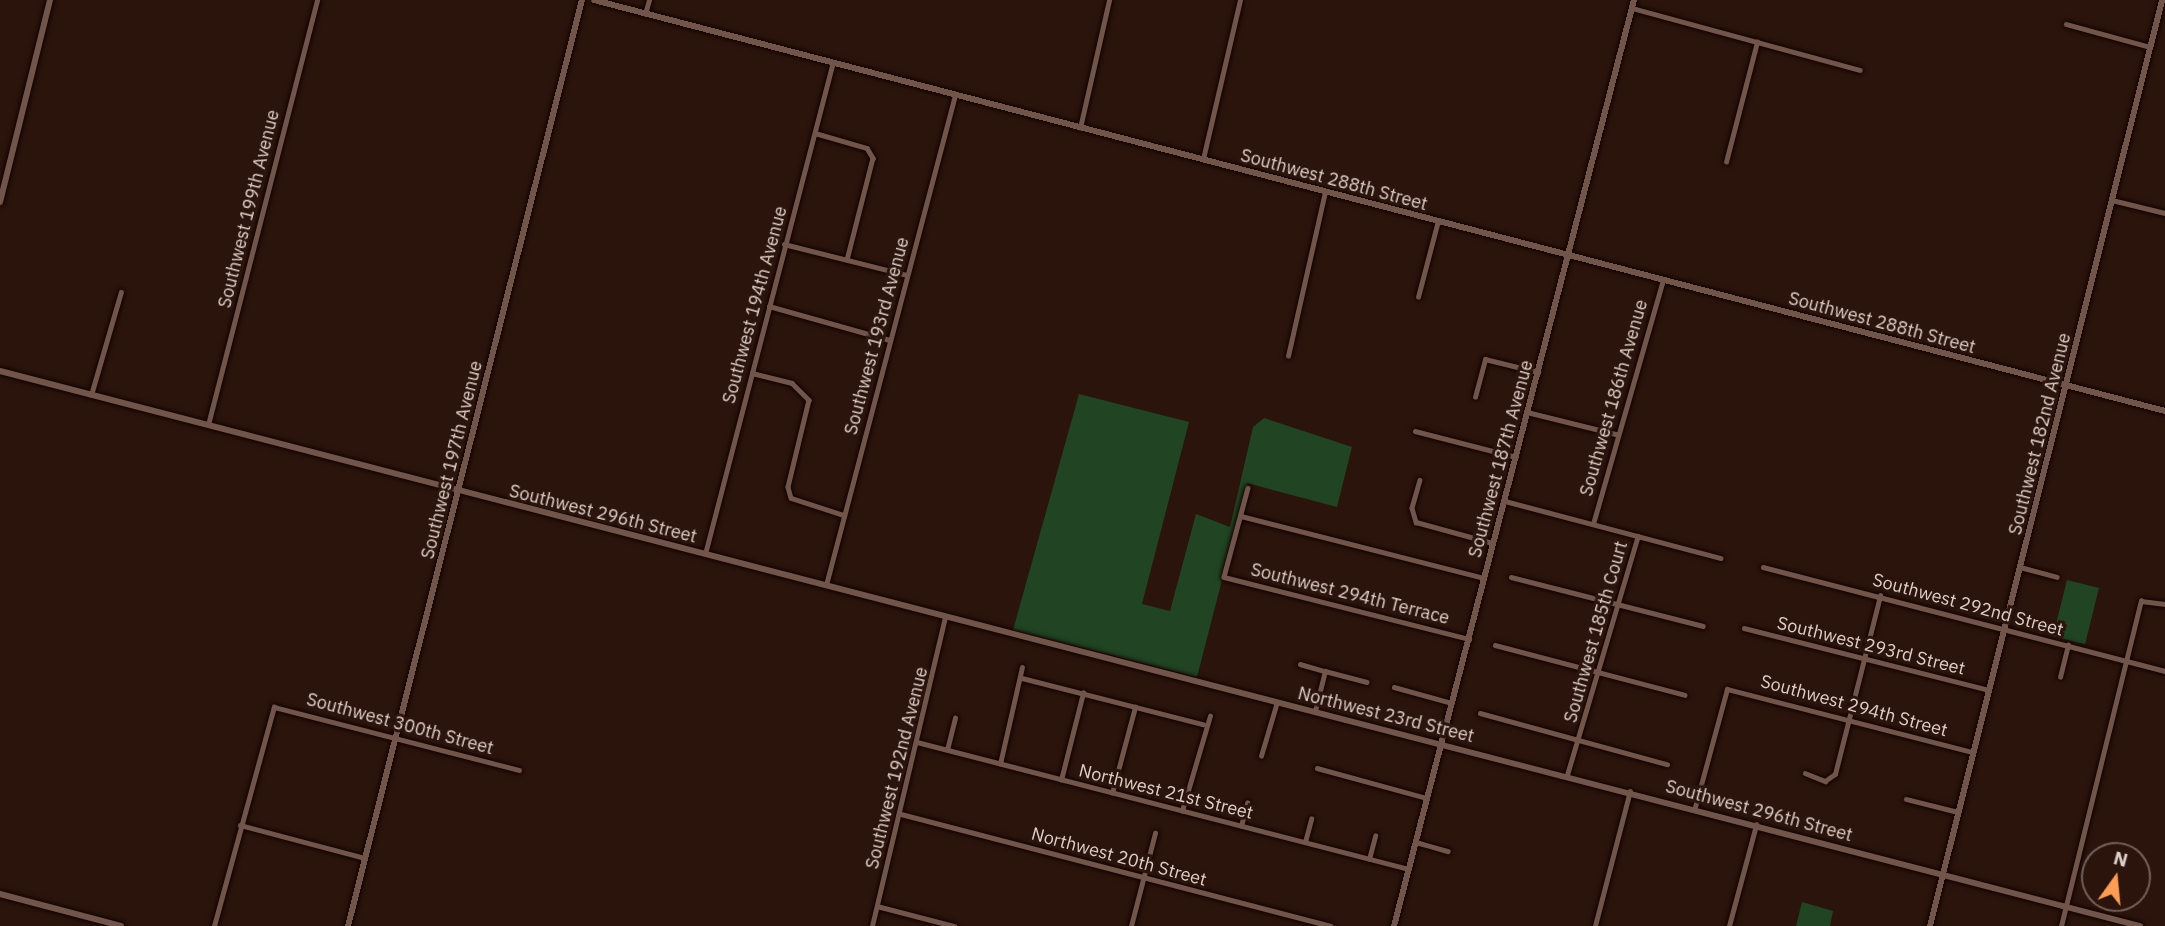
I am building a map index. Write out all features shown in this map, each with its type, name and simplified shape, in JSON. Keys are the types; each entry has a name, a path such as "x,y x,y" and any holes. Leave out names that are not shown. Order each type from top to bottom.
{"street":[{"path":"0,202 50,0"},
{"name":"Southwest 199th Avenue","path":"208,425 317,0"},
{"name":"Southwest 197th Avenue","path":"348,926 582,0"},
{"name":"Southwest 288th Street","path":"594,0 2165,411"},
{"path":"645,14 649,0"},
{"path":"1080,128 1109,0"},
{"path":"1203,160 1240,0"},
{"name":"Southwest 182nd Avenue","path":"1930,926 2162,0"},
{"path":"1634,4 1860,70"},
{"name":"Southwest 187th Avenue","path":"1394,926 1634,4"},
{"path":"2066,24 2150,47"},
{"path":"1726,162 1757,42"},
{"name":"Southwest 194th Avenue","path":"705,555 833,62"},
{"name":"Southwest 193rd Avenue","path":"826,586 955,95"},
{"path":"815,133 867,148 873,158 847,260"},
{"path":"1288,356 1286,342 1325,192"},
{"path":"2112,200 2165,213"},
{"path":"1418,297 1438,221"},
{"path":"785,244 907,275"},
{"name":"Southwest 186th Avenue","path":"1593,524 1616,434 1662,279"},
{"path":"91,396 121,292"},
{"path":"769,306 890,341"},
{"path":"1475,397 1485,359 1538,372"},
{"name":"Southwest 296th Street","path":"0,372 1199,681"},
{"path":"752,373 803,390 809,400 788,487 791,498 844,515"},
{"path":"1527,412 1616,434"},
{"path":"1415,431 1516,457"},
{"path":"1420,480 1412,512 1420,524 1493,543"},
{"path":"1248,488 1241,516 1484,578"},
{"path":"1504,500 1721,558"},
{"name":"Southwest 294th Terrace","path":"1241,516 1224,577 1469,639"},
{"name":"Southwest 185th Court","path":"1567,775 1602,673 1638,536"},
{"name":"Southwest 292nd Street","path":"1763,567 2165,671"},
{"path":"2020,567 2057,577"},
{"path":"1511,577 1620,602 1703,626"},
{"path":"1805,773 1825,781 1836,769 1880,596"},
{"path":"2061,926 2068,907 2142,598 2165,604"},
{"name":"Southwest 192nd Avenue","path":"872,926 901,814 945,616"},
{"name":"Southwest 293rd Street","path":"1744,628 1990,691"},
{"path":"1495,645 1685,695"},
{"path":"2060,677 2068,645"},
{"path":"1300,664 1367,682"},
{"path":"1000,764 1022,678 1022,667"},
{"path":"1315,711 1325,671"},
{"path":"1022,678 1203,724"},
{"name":"Northwest 23rd Street","path":"1199,681 1567,775"},
{"path":"1394,687 1452,703"},
{"name":"Southwest 294th Street","path":"1695,807 1727,689 1974,752"},
{"path":"1061,780 1083,693"},
{"path":"1261,756 1276,702"},
{"name":"Southwest 300th Street","path":"240,825 274,707 519,770"},
{"path":"1112,793 1135,707"},
{"path":"1480,713 1667,764"},
{"path":"1182,810 1203,724 1210,716"},
{"path":"947,750 955,718"},
{"name":"Northwest 21st Street","path":"917,742 1409,869"},
{"path":"1317,768 1427,798"},
{"name":"Southwest 296th Street","path":"1567,775 1944,874"},
{"path":"1595,926 1630,791"},
{"path":"1906,799 1959,812"},
{"path":"1241,826 1247,803"},
{"name":"Northwest 20th Street","path":"901,814 1331,926"},
{"path":"1305,842 1311,820"},
{"path":"1729,926 1757,824"},
{"path":"214,926 240,825 365,858"},
{"path":"1131,926 1155,833"},
{"path":"1369,859 1375,836"},
{"path":"1416,842 1448,851"},
{"path":"1944,874 2140,926"},
{"path":"0,894 121,926"},
{"path":"877,906 954,926"}],"green space":[{"path":"1079,394 1189,422 1142,604 1170,611 1196,514 1230,527 1253,427 1264,418 1352,447 1337,507 1247,483 1197,677 1013,630"},
{"path":"2067,580 2099,588 2085,644 2053,636"},
{"path":"1802,902 1833,911 1830,926 1796,926"}]}
